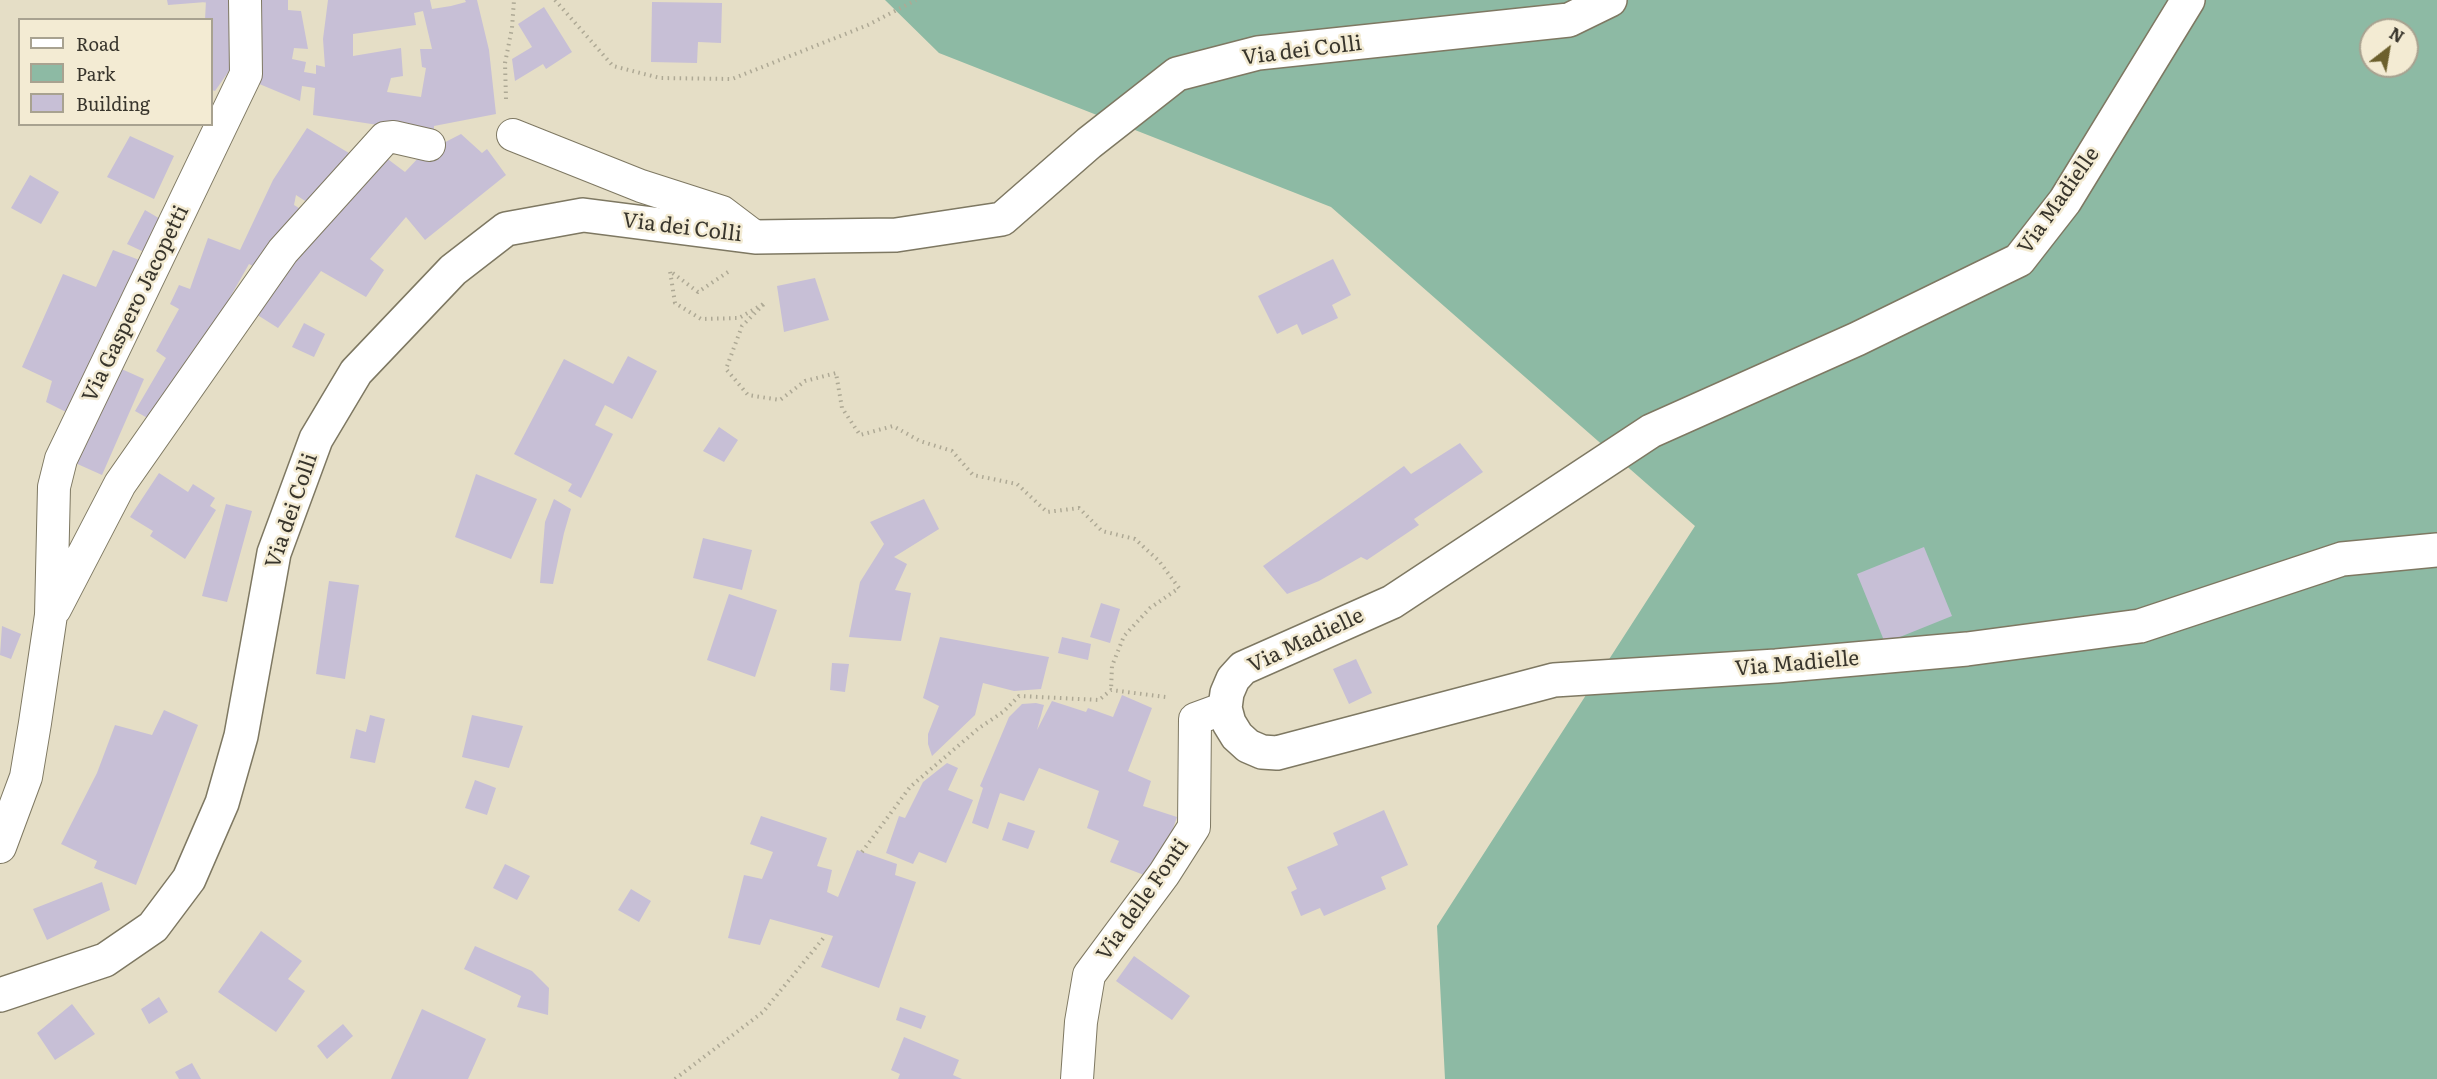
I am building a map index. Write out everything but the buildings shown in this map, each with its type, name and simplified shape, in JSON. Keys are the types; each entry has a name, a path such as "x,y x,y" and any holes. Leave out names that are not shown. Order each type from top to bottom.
{"street":[{"name":"Via Gaspero Jacopetti","path":"0,847 26,777 51,615 54,487 61,459 246,74 245,0"},
{"name":"Via dei Colli","path":"0,995 105,960 153,927 189,879 222,803 238,747 274,553 316,439 356,372 453,270 506,229 582,215 755,237 896,235 1002,219 1089,143 1177,74 1258,53 1569,20 1610,0"},
{"name":"Via Madielle","path":"2188,0 2065,201 2019,260 1857,339 1651,431 1392,602 1243,668 1233,679 1227,693 1225,708 1229,723 1237,736 1248,746 1262,752 1277,753 1554,680 1776,666 1967,649 2140,626 2342,559 2437,550"},
{"name":"Via dei Colli","path":"513,135 641,186 722,212 755,237"},
{"name":"Via Gaspero Jacopetti","path":"51,615 120,484 283,251 385,138 394,137 429,145"},
{"path":"1195,719 1225,708"},
{"name":"Via delle Fonti","path":"1077,1079 1081,1022 1089,975 1164,874 1194,827 1195,719"}],"path":[{"path":"513,135 505,93 505,63 512,28 514,0"},
{"path":"555,0 613,66 660,78 732,79 868,25 916,0"},
{"path":"755,237 727,274 698,292 670,271 675,303 701,319 739,318 765,303 742,326 726,369 748,395 780,400 805,381 836,373 842,408 860,435 892,426 920,441 952,451 973,475 1017,484 1047,512 1079,508 1102,531 1135,538 1159,561 1179,588 1150,608 1124,636 1112,666 1111,690"},
{"path":"862,852 910,787 979,728 1003,712 1019,696 1099,700 1111,690 1182,699 1194,708 1195,719"},
{"path":"675,1079 763,1012 826,934"}],"green space":[{"path":"885,0 2437,0 2437,1079 1445,1079 1437,926 1695,526 1331,207 939,53"}]}
